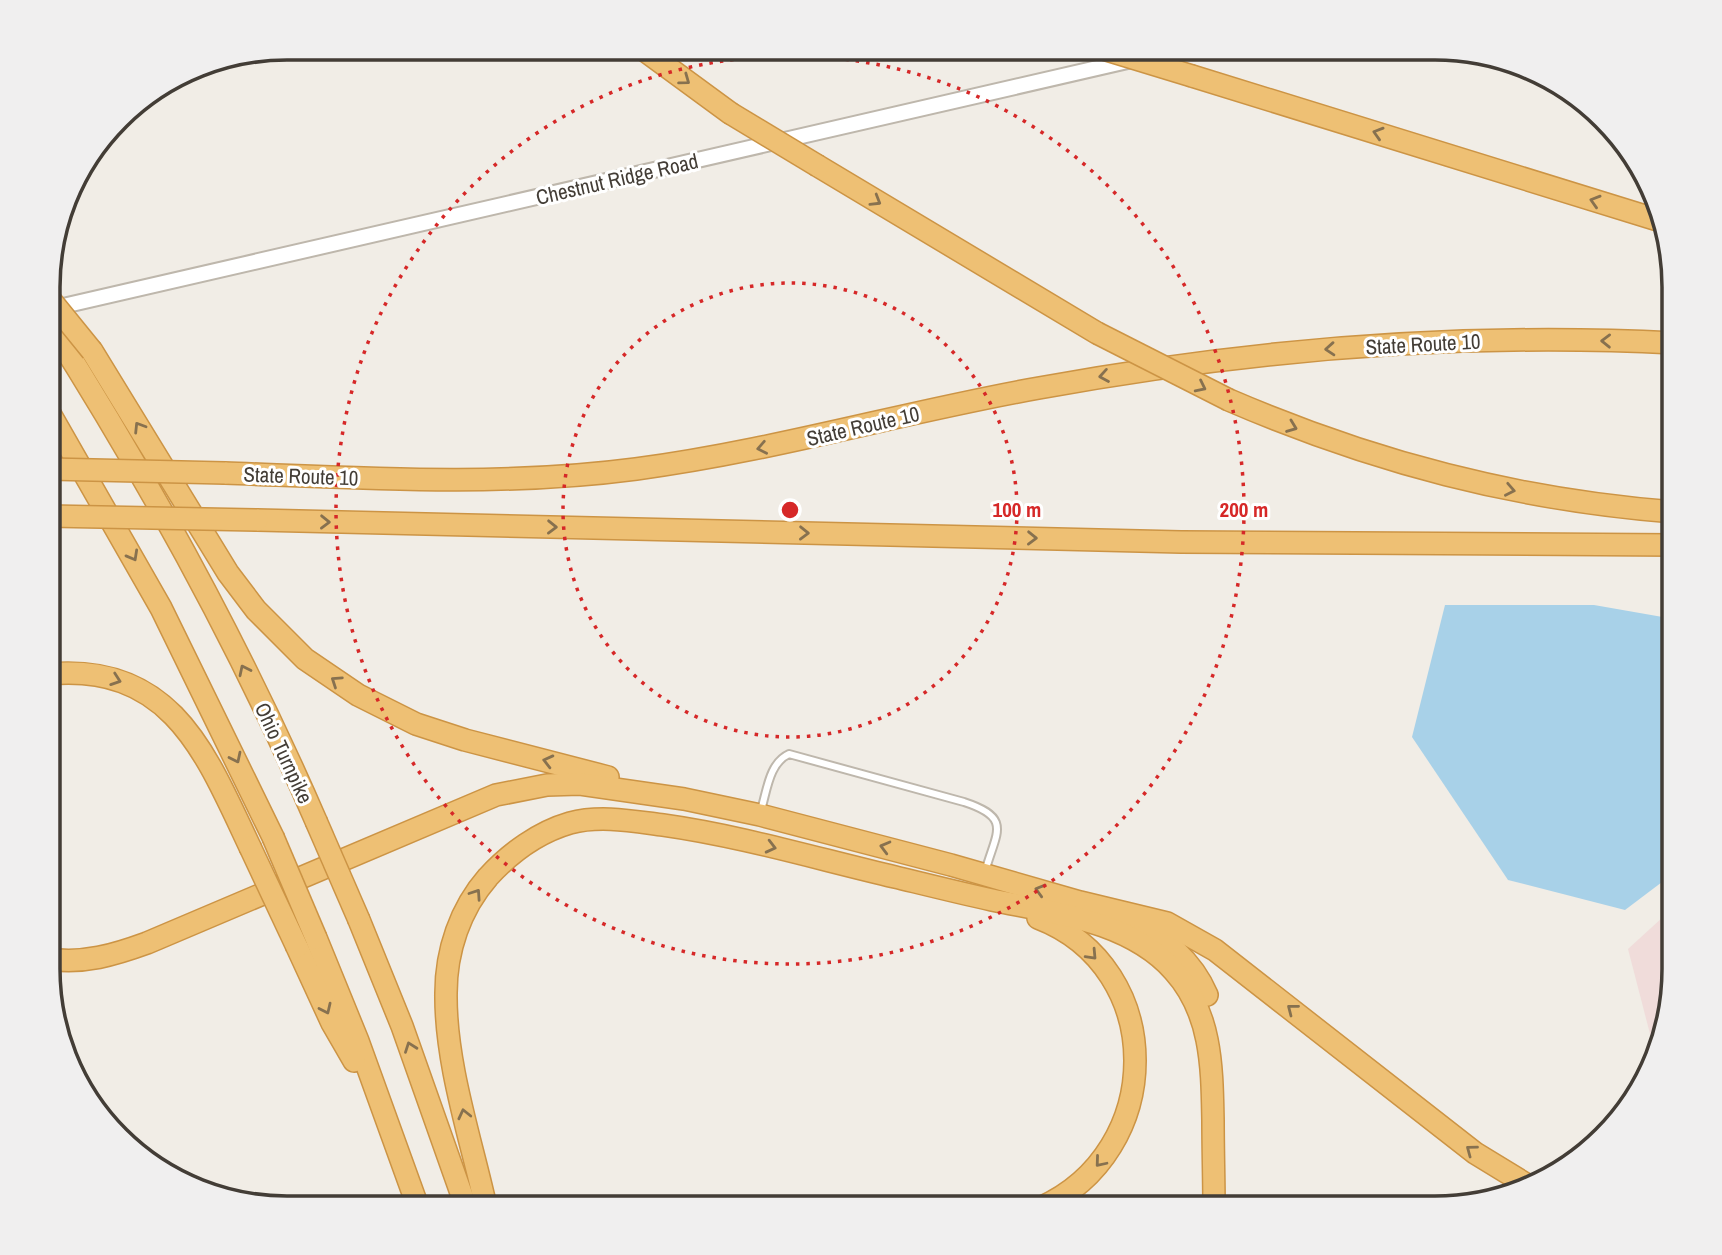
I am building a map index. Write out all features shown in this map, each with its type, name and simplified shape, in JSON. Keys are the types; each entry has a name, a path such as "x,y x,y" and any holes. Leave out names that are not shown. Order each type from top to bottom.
{"highway":[{"path":"658,60 730,113 1097,334 1229,400 1353,449 1441,475 1553,498 1662,511"},
{"path":"1139,60 1651,218"},
{"path":"60,312 92,351 228,573 273,629 314,666 367,701 416,724 465,740 684,799"},
{"name":"State Route 10","path":"60,469 456,479 593,473 755,450 983,398 1176,365 1309,351 1441,343 1586,340 1662,343"},
{"name":"Ohio Turnpike","path":"60,341 156,502 202,586 277,737 359,919 402,1026 462,1195"},
{"path":"60,431 161,608 273,837 332,1023 378,1095 414,1195"},
{"path":"60,516 1181,542 1662,545"},
{"path":"60,674 80,673 114,678 144,692 170,710 203,753 250,847 307,942"},
{"path":"60,959 90,960 139,946 482,801 515,790 580,784 684,799 760,815 1080,902 1155,919 1179,928 1203,942 1475,1153 1517,1179"},
{"path":"60,971 90,972 133,962 452,825 495,808 529,799 578,795 615,799 636,804 705,831"},
{"path":"483,1195 453,1061 445,995 453,942 472,899 512,854 538,837 569,824 615,820 705,831 1054,913 1111,930 1153,952 1174,971 1192,996 1208,1039 1222,1196"},
{"path":"990,900 1050,923 1091,952 1107,972 1121,997 1134,1040 1134,1090 1116,1139 1080,1183 1060,1196"},
{"path":"1080,902 1136,924 1160,938 1184,959 1204,987 1217,1017 1223,1052 1216,1196"}],"street":[{"name":"Chestnut Ridge Road","path":"60,307 1132,60"}],"lane":[{"path":"760,815 773,769 782,757 789,754 810,759 984,809 995,817 998,827 984,874"}],"shaded area":[{"path":"1662,918 1662,983 1651,1038 1628,949"}],"water":[{"path":"1445,605 1594,605 1662,617 1662,882 1625,910 1508,880 1412,737"}]}
